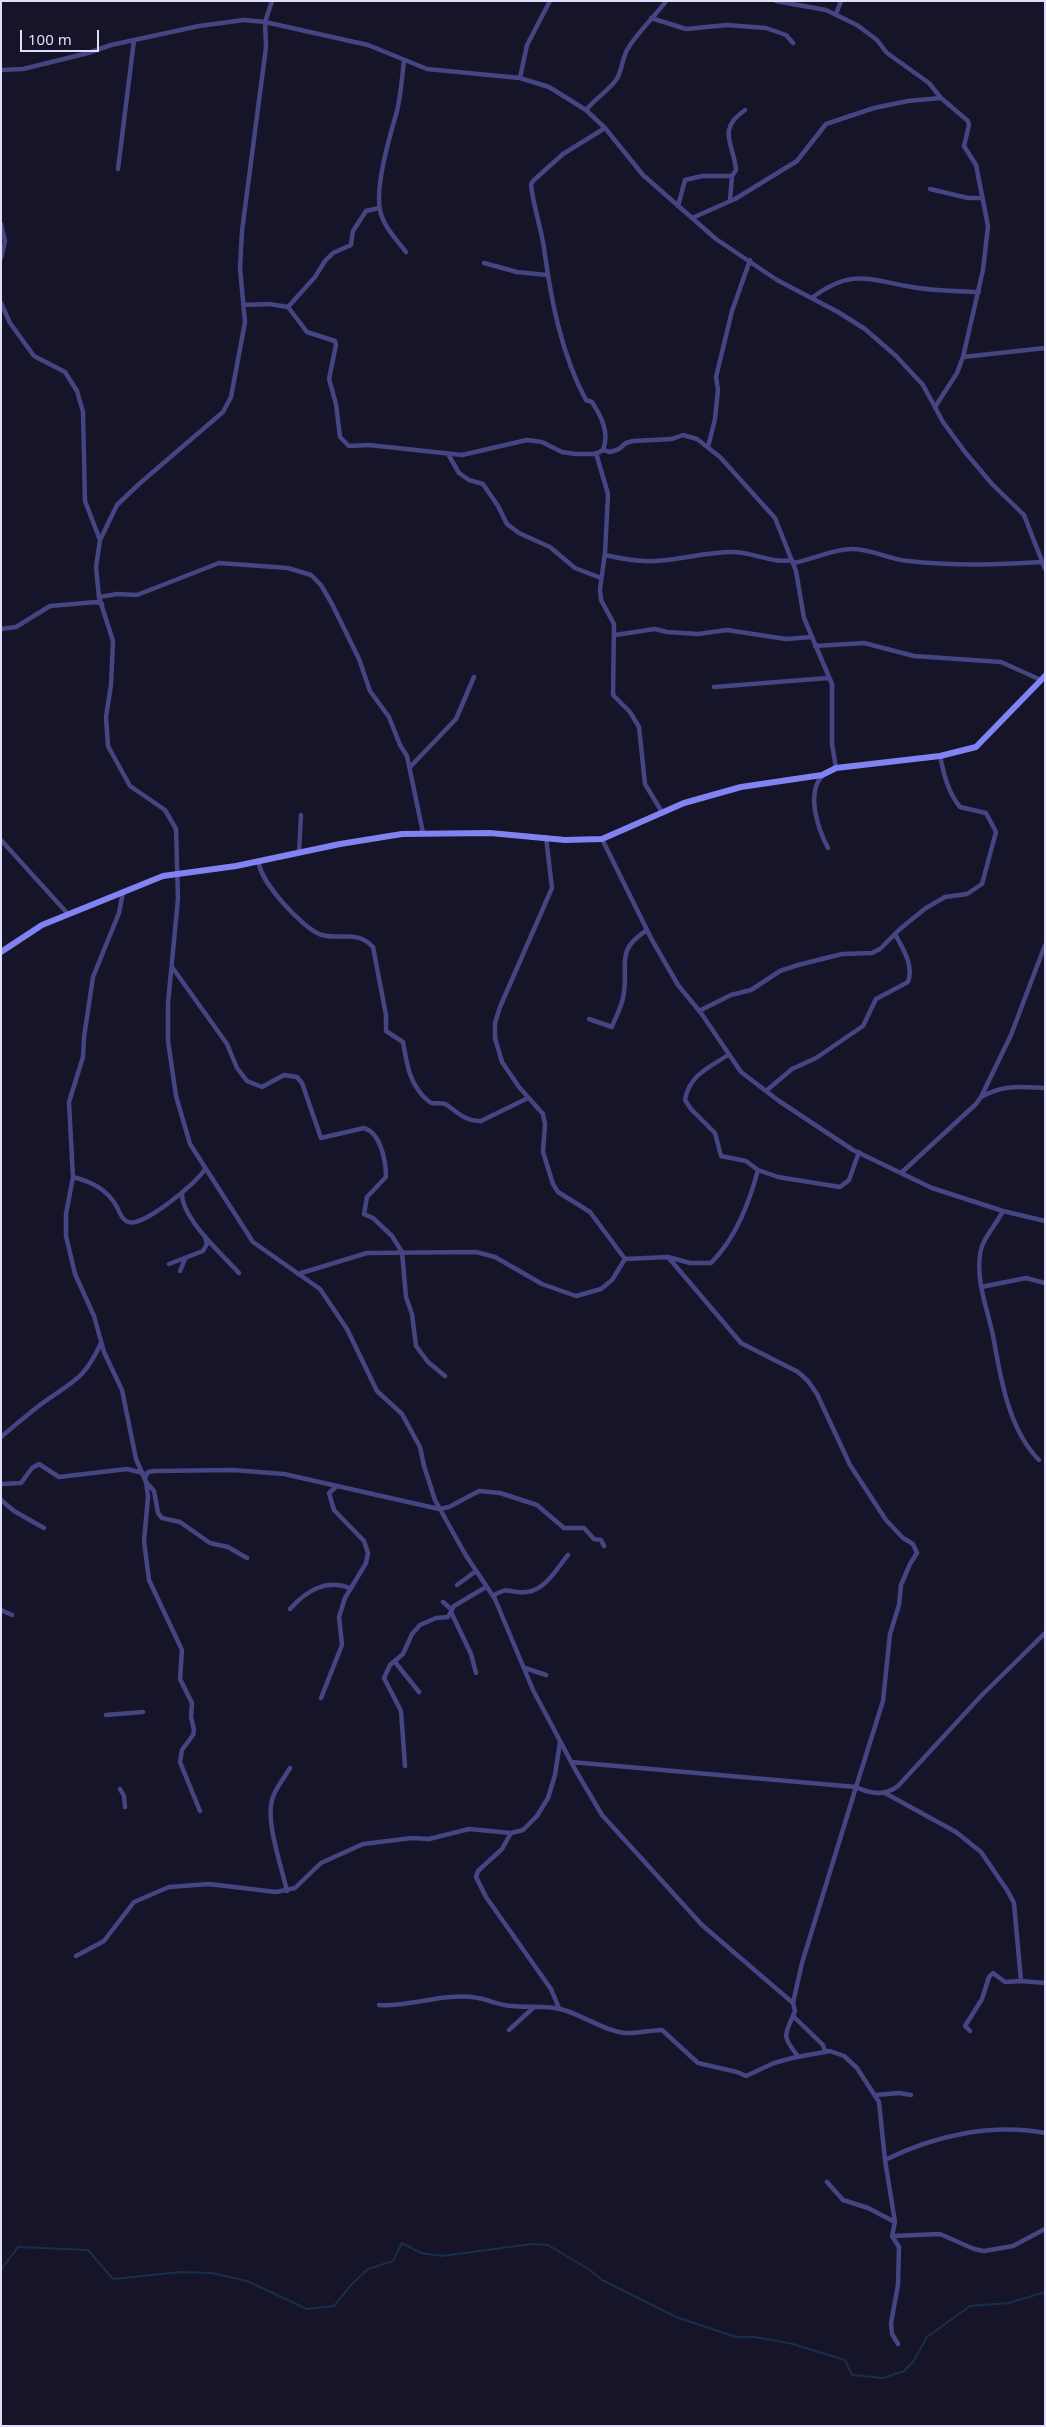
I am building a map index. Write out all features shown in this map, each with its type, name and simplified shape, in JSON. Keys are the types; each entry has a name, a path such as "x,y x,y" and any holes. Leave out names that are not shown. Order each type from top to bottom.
{"main road":[{"path":"1,952 31,931 68,914 149,880 178,873 259,862 299,852 402,834 490,833 565,840 602,839 684,803 741,787 822,775 836,768 940,756 976,747 988,737 1043,678"}],"street":[{"path":"272,1 265,22 266,47 242,231 240,268 245,322 231,397 223,412 138,484 117,505 100,540 96,567 99,597 113,641 111,685 106,717 108,746 130,786 154,802 171,818 176,829 178,873 168,1003 171,1072 180,1118 190,1144 253,1242 320,1289 347,1329 377,1392 402,1414 407,1422 420,1447 429,1486 439,1509 493,1596 533,1690 571,1762 602,1815 702,1925 793,2003"},
{"path":"520,78 528,45 550,1"},
{"path":"586,110 619,76 627,50 666,1"},
{"path":"776,1 800,3 836,14 857,25 877,40 887,52 929,83 941,98 968,121 964,146 976,165 988,226 984,270 963,357 957,373 935,407"},
{"path":"836,14 841,1"},
{"path":"651,18 686,29 727,25 766,28 786,34 793,43"},
{"path":"1,70 23,69 65,60 134,40 229,20 265,22 368,44 404,61 427,69 520,78 561,93 586,110 605,128 643,175 716,239 750,260 777,280 813,297 865,329 896,356 923,385 951,435 992,484 1024,515 1045,569"},
{"path":"118,169 134,40"},
{"path":"404,61 397,108 384,156 379,208 383,221 406,252"},
{"path":"692,218 730,200 797,161 826,124 874,108 908,101 941,98"},
{"path":"730,200 732,176 736,170 728,136 734,120 746,110"},
{"path":"603,450 607,440 602,419 592,402 586,400 577,383 547,276 544,247 531,184 563,154 605,128"},
{"path":"678,206 685,180 702,176 732,176"},
{"path":"930,189 968,198 982,198"},
{"path":"288,307 315,277 325,261 333,253 351,245 353,231 366,211 379,208"},
{"path":"1,224 5,241 1,258"},
{"path":"708,447 715,419 718,390 716,377 732,311 750,260"},
{"path":"484,263 517,272 547,276"},
{"path":"813,297 828,286 861,277 914,288 979,292"},
{"path":"1,303 10,323 34,356 65,372 77,391 83,412 85,501 100,540"},
{"path":"244,305 269,304 288,307 307,332 335,341 336,345 329,378 336,404 340,437 349,446 369,445 462,455 527,440 542,442 562,452 575,454 596,453 603,450 610,452 619,449 626,443 634,441 672,439 683,435 697,439 708,447 730,468 775,518 793,562 804,618 832,684 832,744 836,768"},
{"path":"963,357 1045,348"},
{"path":"596,453 608,494 601,600 610,615 615,635 612,674 614,696 630,712 638,727 645,784 662,812"},
{"path":"448,454 459,473 468,480 483,484 498,506 507,524 519,533 550,547 576,568 601,578"},
{"path":"605,555 632,561 656,561 701,554 736,552 783,562 793,562 808,561 833,551 868,549 910,561 981,564 1041,562"},
{"path":"99,597 137,594 219,563 288,568 311,575 322,586 332,604 359,659 370,691 388,717 411,766 410,777 420,809 423,833"},
{"path":"1,629 16,627 50,606 96,602 102,604"},
{"path":"615,635 655,629 667,632 698,634 727,630 786,639 811,637"},
{"path":"815,646 835,646 852,642 864,642 914,656 1001,662 1043,678"},
{"path":"411,766 456,719 474,677"},
{"path":"714,686 828,678"},
{"path":"699,1011 731,994 751,990 780,971 842,954 872,953 880,949 926,908 945,897 967,894 982,884 996,832 986,813 968,811 960,808 957,804 948,789 940,756"},
{"path":"822,775 816,782 815,805 821,834 828,848"},
{"path":"299,852 301,815"},
{"path":"546,837 552,888 494,1023 495,1038 502,1062 528,1098 543,1114 545,1124 543,1152 553,1184 558,1192 590,1212 625,1259"},
{"path":"602,839 646,930 678,985 699,1011 741,1072 822,1130 859,1152 901,1173 932,1188 1003,1211 1045,1221"},
{"path":"1,840 68,914"},
{"path":"259,862 262,873 282,902 310,928 328,936 349,936 365,940 373,947 386,1015 386,1031 403,1042 408,1074 413,1085 424,1097 431,1103 445,1104 459,1115 473,1121 481,1121 528,1098"},
{"path":"124,890 119,913 93,977 83,1056 70,1102 73,1178 66,1214 67,1244 75,1274 94,1316 101,1343 122,1390 133,1447 144,1477 148,1497 144,1541 150,1580 182,1650 180,1679 192,1703 191,1717 194,1730 182,1750 180,1762 200,1811"},
{"path":"589,1019 612,1028 623,998 625,953 629,943 646,930"},
{"path":"766,1091 792,1069 816,1058 863,1026 876,999 908,982 911,973 909,964 895,934"},
{"path":"901,1173 976,1104 981,1097 1011,1035 1045,945"},
{"path":"172,967 227,1044 238,1068 247,1081 262,1087 284,1075 297,1077 302,1083 322,1138 364,1128 374,1134 380,1144 386,1177 367,1197 364,1214 373,1218 392,1236 402,1252 406,1297 412,1314 416,1346 428,1362 445,1376"},
{"path":"728,1055 700,1072 686,1093 686,1100 691,1109 715,1133 721,1156 746,1161 758,1170 778,1177 840,1187 849,1180 859,1152"},
{"path":"981,1097 996,1089 1005,1087 1045,1088"},
{"path":"73,1178 96,1184 111,1199 124,1220 133,1223 142,1220 182,1193 195,1182 205,1169"},
{"path":"625,1259 668,1257 690,1263 711,1263 730,1240 753,1189 758,1170"},
{"path":"182,1193 184,1207 205,1236 239,1274"},
{"path":"1003,1211 980,1253 981,1287 995,1342 995,1355 1012,1418 1027,1448 1039,1460"},
{"path":"169,1264 203,1251 207,1244 205,1236"},
{"path":"298,1274 367,1253 485,1254 511,1264 542,1284 576,1296 601,1289 612,1280 625,1259"},
{"path":"668,1257 741,1343 798,1372 808,1381 817,1394 850,1465 886,1520 903,1538 913,1544 918,1553 910,1564 901,1585 890,1634 888,1669 883,1701 802,1963 793,2003 795,2011 784,2036 797,2057"},
{"path":"180,1271 186,1259"},
{"path":"981,1287 1026,1278 1045,1283"},
{"path":"1,1437 41,1404 72,1384 92,1363 101,1343"},
{"path":"1,1484 21,1483 32,1468 39,1464 59,1478 127,1469 144,1477 154,1492 158,1513 162,1518 180,1522 210,1543 228,1547 247,1558"},
{"path":"144,1477 148,1472 233,1470 284,1474 439,1509 449,1507 479,1491 500,1493 537,1505 564,1528 584,1528 594,1539 601,1540 604,1546"},
{"path":"321,1698 342,1645 339,1617 350,1588 366,1564 368,1553 364,1541 334,1510 330,1503 329,1493 336,1486"},
{"path":"1,1500 14,1512 44,1528"},
{"path":"493,1596 504,1589 525,1592 539,1589 568,1555"},
{"path":"457,1585 476,1571"},
{"path":"290,1609 306,1594 322,1585 338,1584 350,1588"},
{"path":"405,1766 401,1711 384,1680 388,1670 403,1654 412,1634 420,1625 436,1618 448,1617 451,1611 469,1595 486,1587"},
{"path":"443,1602 451,1611 471,1654 476,1673"},
{"path":"1,1610 12,1616"},
{"path":"571,1762 856,1787 875,1793 885,1793 894,1790 989,1688 1045,1633"},
{"path":"395,1662 419,1692"},
{"path":"524,1668 546,1674"},
{"path":"106,1714 143,1712"},
{"path":"76,1956 104,1941 134,1902 169,1887 209,1884 276,1892 287,1891 300,1884 309,1872 321,1863 364,1844 412,1838 429,1838 469,1829 511,1833 523,1830 537,1816 548,1798 560,1742"},
{"path":"287,1891 270,1807 275,1792 290,1768"},
{"path":"120,1789 124,1796 125,1807"},
{"path":"885,1793 956,1832 981,1852 1008,1890 1014,1903 1021,1980"},
{"path":"511,1833 502,1849 478,1871 476,1877 486,1897 551,1989 559,2008"},
{"path":"970,2031 965,2026 982,1999 993,1973 1005,1982 1021,1980 1045,1982"},
{"path":"379,2005 400,2006 464,1997 478,1998 501,2005 559,2008 574,2012 596,2025 625,2033 662,2030 698,2063 746,2076 765,2067 797,2057 830,2051 844,2056 857,2068 876,2095 881,2109 884,2160 895,2222 892,2236 899,2247 900,2264 891,2323 892,2334 898,2344"},
{"path":"509,2030 533,2008"},
{"path":"793,2016 823,2045 825,2052"},
{"path":"876,2095 899,2093 911,2095"},
{"path":"884,2160 925,2142 989,2130 1045,2133"},
{"path":"827,2182 842,2200 868,2208 895,2222"},
{"path":"892,2236 940,2234 974,2249 984,2251 1013,2246 1045,2229"}],"waterway":[{"path":"1,2270 18,2247 88,2250 113,2279 181,2272 212,2273 247,2281 307,2309 334,2306 351,2285 368,2269 393,2261 402,2243 421,2253 442,2256 532,2244 548,2245 590,2270 602,2280 676,2317 736,2337 755,2337 793,2344 845,2360 852,2375 883,2378 904,2371 913,2362 927,2337 970,2306 1009,2303 1045,2292"}]}
